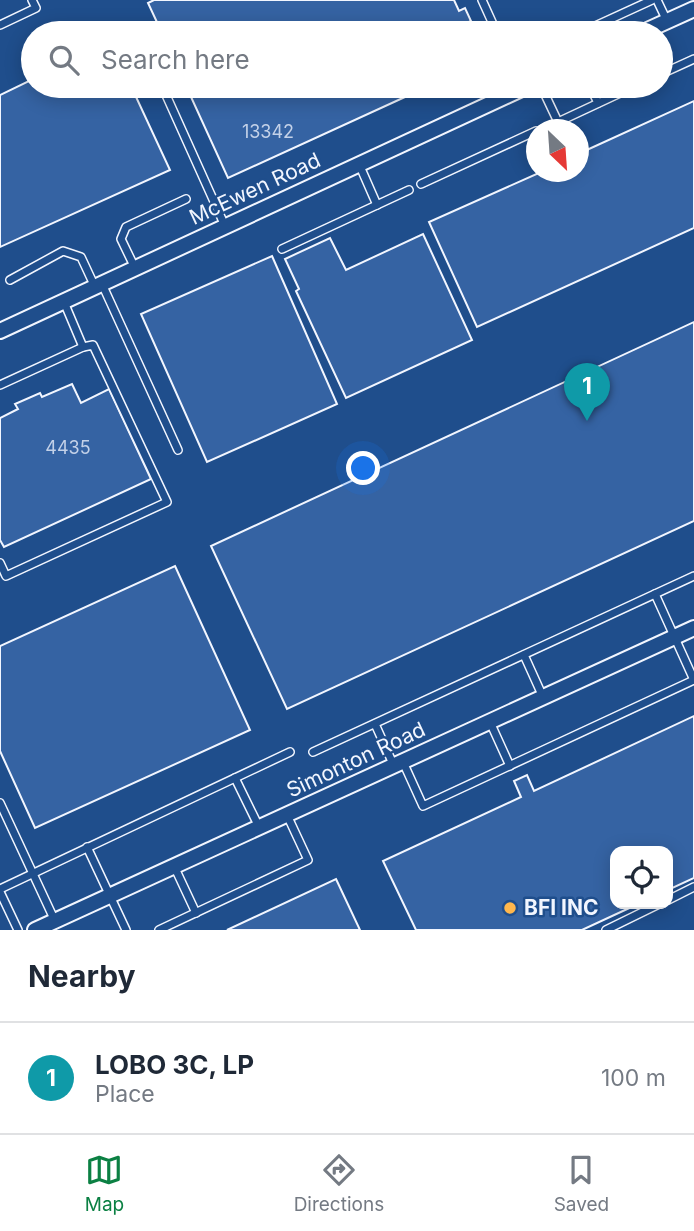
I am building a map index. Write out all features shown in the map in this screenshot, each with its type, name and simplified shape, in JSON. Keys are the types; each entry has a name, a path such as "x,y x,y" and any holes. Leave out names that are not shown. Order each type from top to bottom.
{"street":[{"path":"667,21 694,9"},
{"name":"McEwen Road","path":"0,331 500,98"},
{"name":"Simonton Road","path":"35,930 694,628"}],"lane":[{"path":"0,25 36,8 32,0"},
{"path":"482,0 492,21"},
{"path":"607,21 654,0 667,21"},
{"path":"673,69 694,59"},
{"path":"167,98 225,226"},
{"path":"547,98 557,119"},
{"path":"596,98 598,103"},
{"path":"564,119 609,98"},
{"path":"421,184 526,136"},
{"path":"359,164 377,205"},
{"path":"282,249 409,190"},
{"path":"135,268 121,239 126,227 186,199"},
{"path":"9,279 62,251 81,257 98,285 178,450"},
{"path":"64,301 83,347"},
{"path":"0,385 83,347 93,345 167,502 6,576 0,563"},
{"path":"313,752 694,576"},
{"path":"375,724 423,806 510,766 694,680 655,594"},
{"path":"524,655 543,697"},
{"path":"490,722 510,766"},
{"path":"18,930 0,890 290,752"},
{"path":"235,778 259,827"},
{"path":"0,803 54,921"},
{"path":"159,930 308,860 287,815"},
{"path":"87,847 126,930"},
{"path":"174,866 196,913"},
{"path":"673,898 694,887"},
{"path":"606,930 649,909"}],"building":[{"path":"154,0 454,0 459,11 465,8 471,21 156,21 148,3"},
{"path":"21,85 21,98 137,98 170,170 0,247 0,95"},
{"path":"191,98 403,98 228,178"},
{"path":"694,101 694,228 477,327 429,222 526,179 526,182 589,182 589,149"},
{"path":"423,234 472,340 346,398 296,291 299,289 285,259 330,238 346,270"},
{"path":"272,256 337,404 207,462 141,314"},
{"path":"694,322 694,521 287,709 211,546"},
{"path":"72,384 81,403 109,389 151,479 4,547 0,540 0,418 18,409 15,404 40,393 42,397"},
{"path":"175,566 250,730 35,828 0,751 0,646"},
{"path":"694,716 694,878 673,888 673,846 610,846 610,909 627,909 582,930 416,930 383,861 521,797 514,781 527,775 534,791"},
{"path":"336,879 360,930 227,930"}],"place":[{"name":"LOBO 3C, LP","path":"587,421"},
{"name":"BFI INC","path":"510,908"}]}
